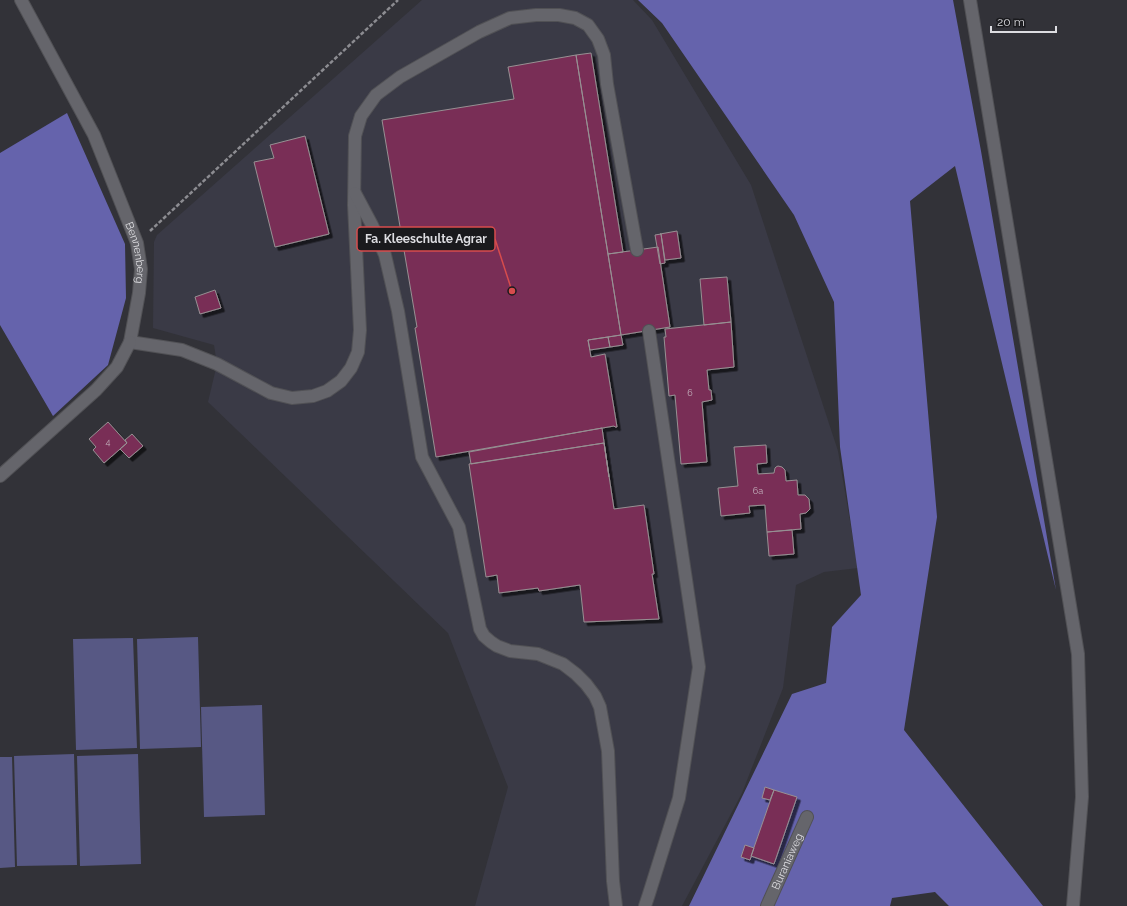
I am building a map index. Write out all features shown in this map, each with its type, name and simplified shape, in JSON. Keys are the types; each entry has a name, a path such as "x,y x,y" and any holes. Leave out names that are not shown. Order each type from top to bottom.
{"street":[{"name":"Bennenberg","path":"0,476 96,390 118,367 130,342 139,293 141,269 137,243 94,135 20,0"},
{"path":"970,0 1078,654 1082,796 1073,906"},
{"path":"130,342 182,350 217,364 271,393 292,398 313,396 327,391 341,381 351,368 358,352 360,330 354,192 355,136 361,116 376,95 400,77 479,32 510,18 536,15 559,15 575,18 588,25 598,39 604,55 607,84 637,250"},
{"path":"354,192 372,225 385,255 398,310 422,457 459,527 480,629 484,636 497,646 510,651 538,654 563,664 586,684 600,707 608,751 613,873 616,906"},
{"path":"645,906 679,798 699,667 649,331"},
{"name":"Buraniaweg","path":"767,906 807,817"}],"path":[{"path":"137,243 398,0"}],"shaded area":[{"path":"422,0 633,0 652,20 751,185 838,451 858,568 824,572 796,585 783,688 742,793 682,906 475,906 508,787 448,633 208,402 217,364 214,345 153,328 154,242 157,235"},
{"path":"638,0 953,0 981,151 1056,590 955,166 910,201 937,517 904,730 1043,906 949,906 935,892 892,898 890,906 689,906 792,694 826,683 832,627 861,595 840,447 834,302 794,215 662,23"},
{"path":"67,113 125,244 126,298 108,365 53,416 0,325 0,153"},
{"path":"198,637 201,747 140,749 137,639"},
{"path":"133,638 137,748 76,750 73,639"},
{"path":"262,705 265,815 204,817 201,707"},
{"path":"74,754 77,865 17,866 14,756"},
{"path":"138,754 141,864 80,866 77,756"},
{"path":"0,757 12,757 15,867 0,868"}],"building":[{"path":"591,53 623,252 608,254 576,55"},
{"path":"576,55 621,335 588,340 591,357 605,354 617,427 614,426 436,457 415,328 417,327 382,120 514,99 508,67"},
{"path":"305,136 329,234 275,247 254,162 274,158 270,145"},
{"path":"677,231 681,258 665,260 660,234"},
{"path":"661,234 665,263 660,264 655,235"},
{"path":"658,247 670,327 621,335 608,254"},
{"path":"727,277 731,322 704,325 700,279"},
{"path":"215,290 221,308 200,314 195,297"},
{"path":"731,322 734,367 707,370 709,390 711,390 712,400 702,402 707,462 681,464 675,395 669,396 664,337 666,337 665,329"},
{"path":"621,335 623,345 610,347 608,337"},
{"path":"608,337 610,347 590,350 588,340"},
{"path":"108,422 127,443 104,463 93,450 96,447 89,439"},
{"path":"602,428 609,477 604,443 471,464 469,452"},
{"path":"132,434 143,446 129,458 120,449 127,443 125,440"},
{"path":"604,443 614,509 644,505 659,619 584,622 580,585 539,591 538,588 499,593 497,575 486,577 469,464"},
{"path":"766,445 767,463 757,464 758,474 774,473 776,467 782,467 785,470 786,481 797,480 798,495 805,495 809,499 810,509 806,513 800,514 801,529 767,532 765,505 749,506 750,513 721,516 718,488 738,486 734,447"},
{"path":"792,530 794,554 769,556 767,532"},
{"path":"765,787 774,790 770,800 762,798"},
{"path":"774,790 797,797 774,864 751,856"},
{"path":"745,845 754,848 750,860 741,857"}],"place":[{"name":"Fa. Kleeschulte Agrar","path":"512,291"}]}
